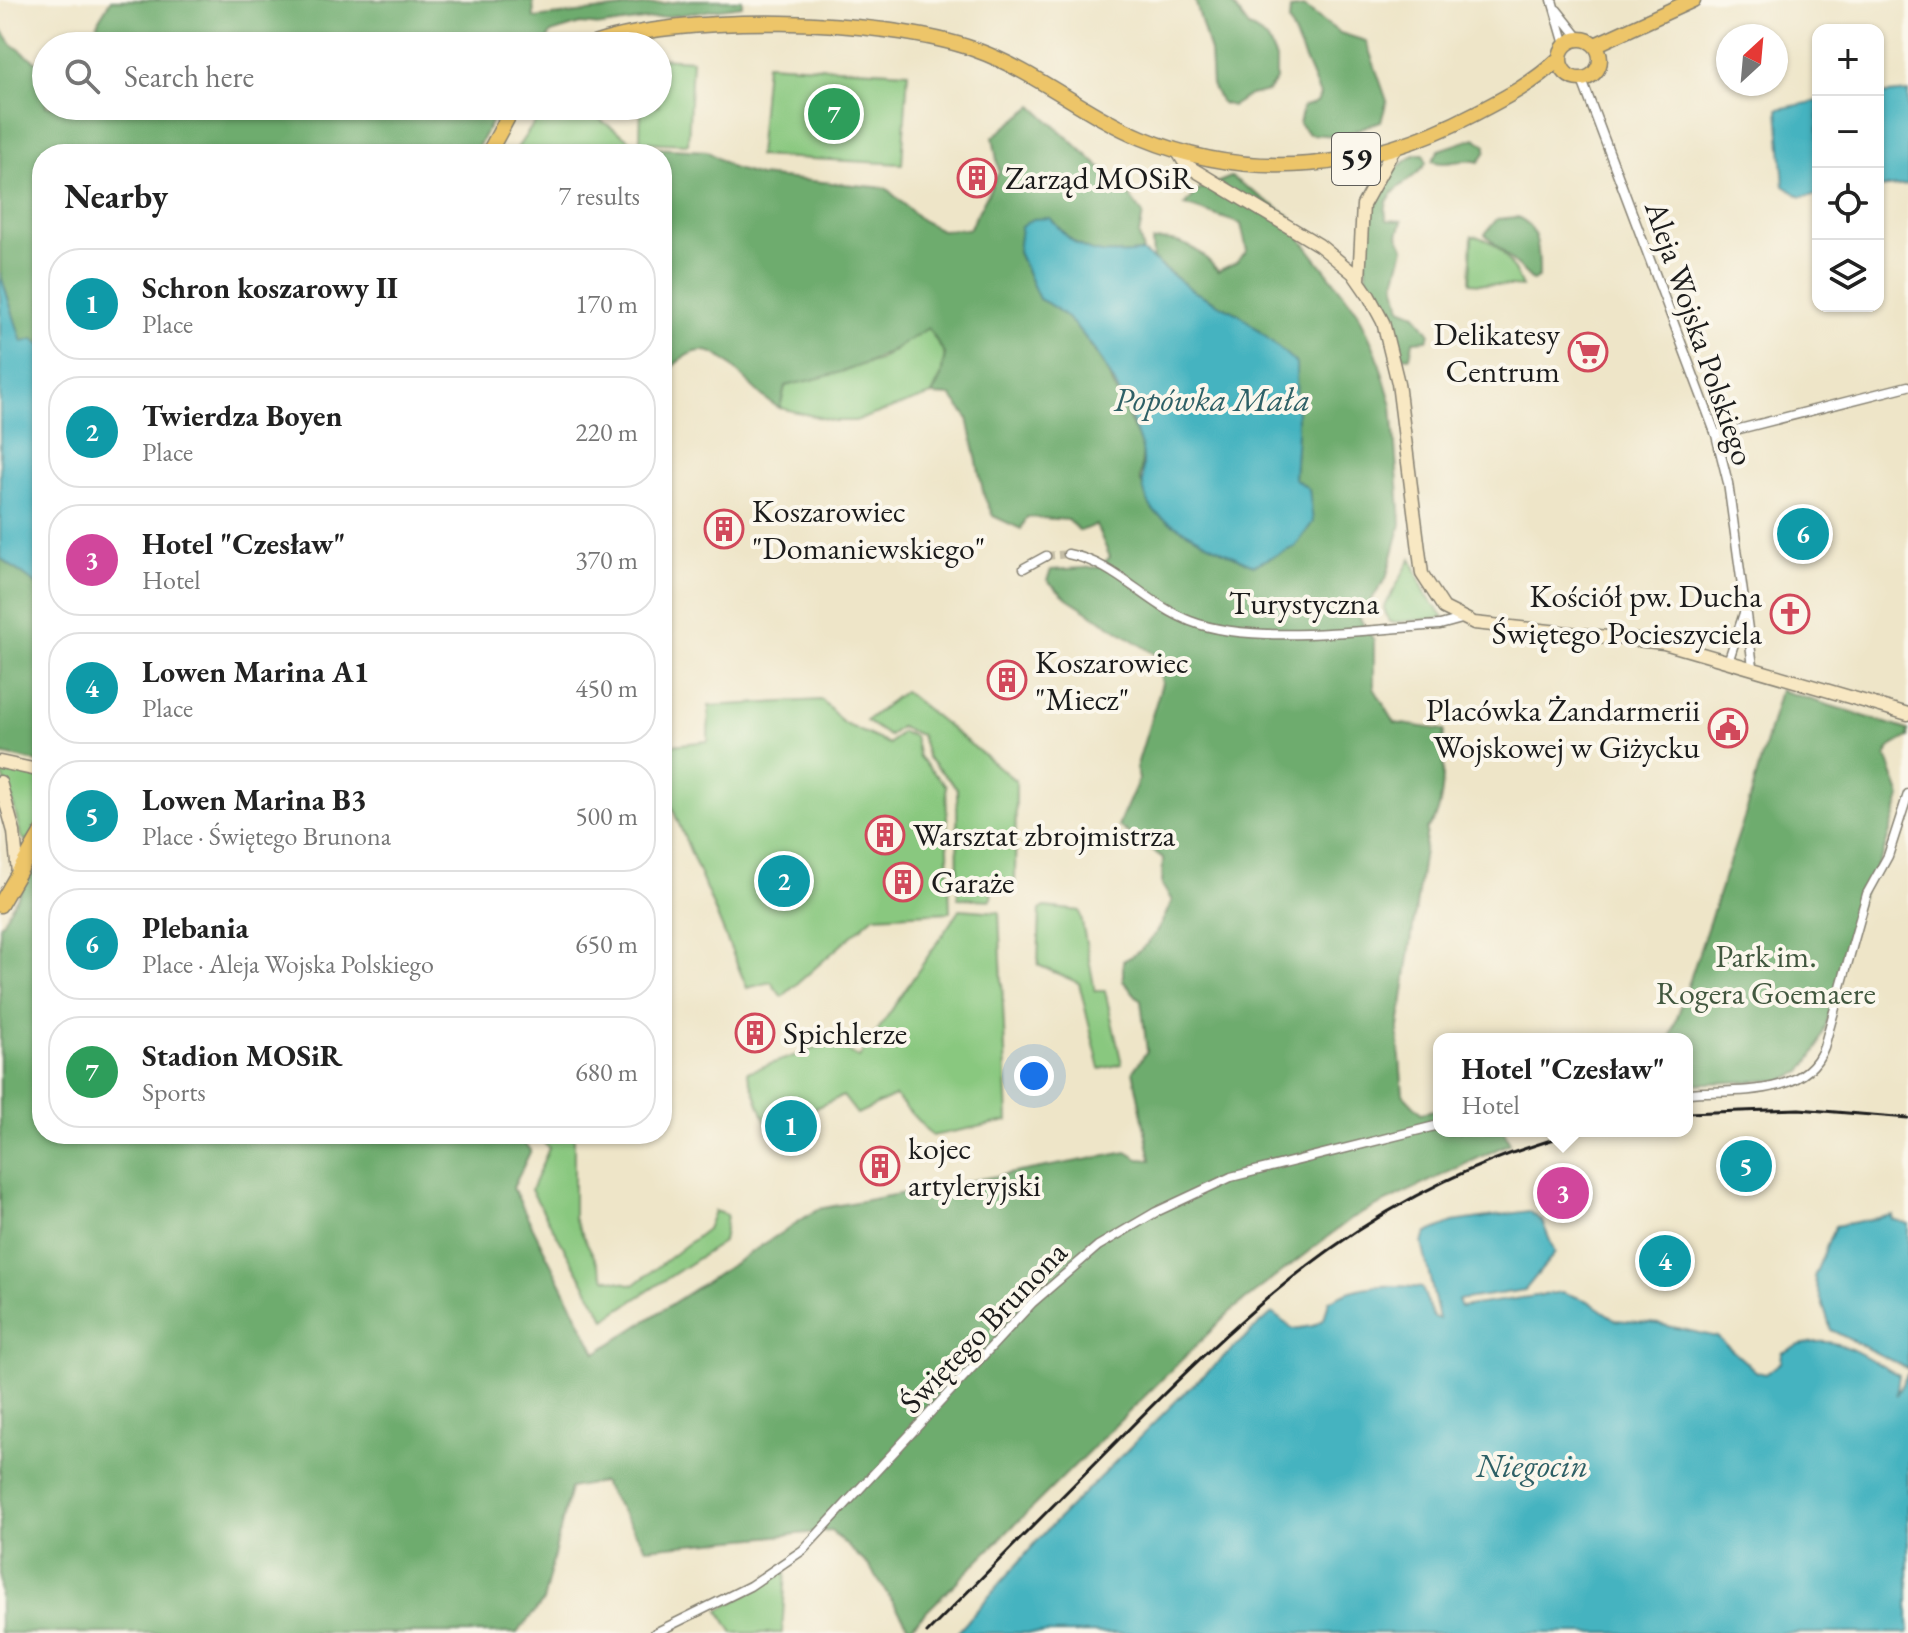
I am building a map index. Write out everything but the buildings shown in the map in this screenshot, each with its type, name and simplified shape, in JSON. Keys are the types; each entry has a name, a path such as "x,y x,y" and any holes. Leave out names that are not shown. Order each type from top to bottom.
{"main road":[{"path":"1598,51 1693,0"},
{"name":"59","path":"653,32 720,24 826,25 904,31 980,51 1100,118 1178,152 1232,163 1288,166 1327,164 1394,149 1440,132 1521,90 1575,77"},
{"path":"1580,39 1598,51 1596,72 1575,77 1562,52 1580,39"},
{"name":"59","path":"1521,90 1562,52"},
{"path":"493,144 506,120"},
{"path":"0,905 32,850"}],"street":[{"path":"1553,3 1580,39"},
{"path":"1553,3 1562,52"},
{"name":"Aleja Wojska Polskiego","path":"1575,77 1716,435 1728,483 1753,666"},
{"path":"1359,280 1363,205 1394,149"},
{"path":"1178,152 1186,165 1319,245 1359,280 1383,322 1398,383 1422,574 1436,600 1462,619 1474,623 1642,639 1729,659 1908,714"},
{"path":"1716,435 1908,386"},
{"name":"Turystyczna","path":"1068,554 1098,562 1190,621 1214,628 1320,631 1440,625 1462,619"},
{"path":"1024,568 1046,556"},
{"name":"Aleja Wojska Polskiego","path":"1729,659 1745,609"},
{"path":"0,762 32,769"},
{"path":"0,782 11,818 18,874"},
{"path":"1693,1092 1793,1083 1813,1068 1824,1047 1867,894 1888,856 1908,794"},
{"name":"Świętego Brunona","path":"655,1633 750,1586 803,1550 1032,1303 1098,1246 1156,1212 1231,1177 1433,1126"}],"green space":[{"path":"111,0 533,0 534,18 692,0 742,0 742,6 602,26 580,24 554,32 95,32"},
{"path":"1195,0 1229,0 1249,27 1267,39 1276,59 1276,80 1268,91 1250,95 1232,106 1221,103 1212,85 1210,52"},
{"path":"1304,7 1340,33 1366,41 1387,101 1381,121 1339,136 1309,134 1299,124 1303,107 1317,102 1320,95 1289,22 1290,9"},
{"path":"0,27 12,44 32,59 32,120 492,120 479,144 32,144 32,340 22,343 0,273"},
{"path":"672,59 692,60 688,144 640,142 641,120 672,120"},
{"path":"766,64 908,72 902,164 758,156"},
{"path":"1033,106 1125,190 1143,214 1139,235 1143,252 1113,254 1090,250 1071,239 1050,218 1018,252 1039,298 1057,307 1080,330 1105,367 1143,449 1140,479 1154,511 1194,533 1294,478 1297,431 1294,401 1242,316 1193,291 1153,259 1152,241 1172,241 1189,246 1218,271 1235,263 1247,251 1241,224 1185,205 1199,190 1231,177 1291,217 1302,240 1358,312 1376,352 1392,405 1401,524 1386,579 1359,617 1374,641 1374,688 1395,723 1444,730 1441,797 1434,821 1427,829 1398,1034 1403,1094 1421,1113 1433,1110 1433,1137 1507,1137 1510,1143 1352,1218 1231,1311 910,1628 869,1566 831,1531 646,1548 602,1482 570,1488 543,1602 517,1633 0,1633 0,926 32,872 32,1144 525,1144 531,1150 513,1188 596,1353 818,1209 1127,1152 1139,1159 1151,1160 1133,1071 1147,1051 1141,1001 1123,981 1123,961 1148,943 1172,901 1162,885 1163,858 1118,826 1139,779 1136,768 1162,683 1156,655 1067,598 1047,580 1051,570 1099,567 1110,557 1096,525 1080,531 1068,520 1027,517 1021,529 993,516 984,496 968,418 951,396 932,395 941,377 945,354 928,328 860,366 785,386 780,408 724,359 710,352 696,352 680,360 672,368 672,149 707,151 732,168 759,176 886,188 921,220 941,230 969,229 999,172 993,137"},
{"path":"536,120 601,120 636,144 520,144"},
{"path":"1475,138 1486,145 1479,162 1432,161 1439,150"},
{"path":"1416,154 1424,154 1426,163 1392,194 1385,210 1387,220 1402,221 1398,235 1404,248 1395,282 1401,308 1416,314 1430,334 1427,340 1413,341 1410,357 1399,356 1388,320 1382,314 1380,295 1367,282 1364,249 1369,206 1379,181"},
{"path":"1517,217 1530,227 1537,242 1539,277 1533,281 1485,234 1497,219"},
{"path":"1472,236 1490,242 1504,254 1522,287 1470,283"},
{"path":"928,327 945,354 941,377 932,395 855,421 834,421 780,408 785,386 879,360"},
{"path":"0,558 32,581 32,761 0,754"},
{"path":"1411,558 1426,595 1444,618 1389,622 1384,608"},
{"name":"Park im. Rogera Goemaere","path":"1780,690 1908,730 1908,737 1889,748 1886,755 1901,797 1882,857 1864,888 1852,919 1834,1001 1818,1048 1802,1072 1781,1080 1693,1084 1693,1033 1672,1033 1749,803"},
{"path":"904,691 1016,781 1015,883 992,883 991,900 958,898 957,788 927,757 921,735 900,727 889,736 866,721"},
{"path":"822,700 843,723 889,744 901,732 914,736 919,757 946,786 950,912 874,916 782,997 771,982 747,988 672,807 672,745 708,741 709,706"},
{"path":"6,770 32,775 32,836 26,841 21,837 2,774"},
{"path":"1045,907 1080,911 1095,991 1105,991 1122,1064 1100,1069 1079,983 1038,965 1040,910"},
{"path":"960,909 999,912 1008,1121 932,1136 895,1096 857,1114 843,1096 768,1128 747,1072 834,1042 859,1058"},
{"path":"545,1144 574,1144 574,1218 605,1278 634,1285 707,1229 714,1211 727,1215 723,1242 605,1319 531,1190 549,1148"},
{"path":"786,1571 782,1633 733,1633 719,1610"}],"water":[{"path":"1908,92 1908,185 1884,187 1884,94"},
{"path":"1812,102 1812,196 1801,197 1784,186 1778,109"},
{"name":"Popówka Mała","path":"1050,218 1071,239 1090,250 1113,254 1143,252 1193,291 1242,316 1296,363 1294,478 1309,489 1313,522 1295,547 1254,565 1185,531 1153,510 1144,491 1141,446 1115,383 1089,342 1073,324 1039,299 1018,252 1021,227 1032,219"},
{"path":"0,273 22,342 32,340 32,581 0,558"},
{"name":"Niegocin","path":"1529,1211 1542,1221 1555,1253 1525,1290 1458,1300 1461,1307 1562,1292 1588,1301 1616,1320 1659,1324 1717,1337 1757,1372 1766,1374 1781,1362 1782,1353 1799,1345 1829,1342 1856,1351 1899,1375 1896,1395 1908,1373 1908,1633 957,1633 1046,1531 1181,1396 1272,1313 1293,1329 1313,1326 1324,1319 1329,1301 1340,1295 1374,1286 1398,1286 1422,1288 1433,1317 1439,1319 1422,1243 1427,1233 1453,1222"},
{"path":"1893,1215 1892,1219 1908,1224 1908,1369 1831,1330 1814,1277 1835,1226"}],"tunnel":[{"path":"1046,556 1068,554"}],"railway":[{"path":"1693,1113 1799,1109 1908,1118"},
{"path":"927,1633 1223,1337 1328,1250 1445,1181 1511,1154 1564,1137"}],"place":[{"name":"Stadion MOSiR","path":"834,114"},
{"name":"Zarząd MOSiR","path":"977,178"},
{"name":"Delikatesy Centrum","path":"1588,352"},
{"name":"Koszarowiec \"Domaniewskiego\"","path":"724,529"},
{"name":"Plebania","path":"1803,534"},
{"name":"Kościół pw. Ducha Świętego Pocieszyciela","path":"1790,614"},
{"name":"Koszarowiec \"Miecz\"","path":"1007,680"},
{"name":"Placówka Żandarmerii Wojskowej w Giżycku","path":"1728,728"},
{"name":"Warsztat zbrojmistrza","path":"885,835"},
{"name":"Twierdza Boyen","path":"784,881"},
{"name":"Garaże","path":"903,882"},
{"name":"Spichlerze","path":"755,1033"},
{"name":"Schron koszarowy II","path":"791,1126"},
{"name":"kojec artyleryjski","path":"880,1166"},
{"name":"Lowen Marina B3","path":"1746,1166"},
{"name":"Hotel \"Czesław\"","path":"1563,1193"},
{"name":"Lowen Marina A1","path":"1665,1261"}]}
